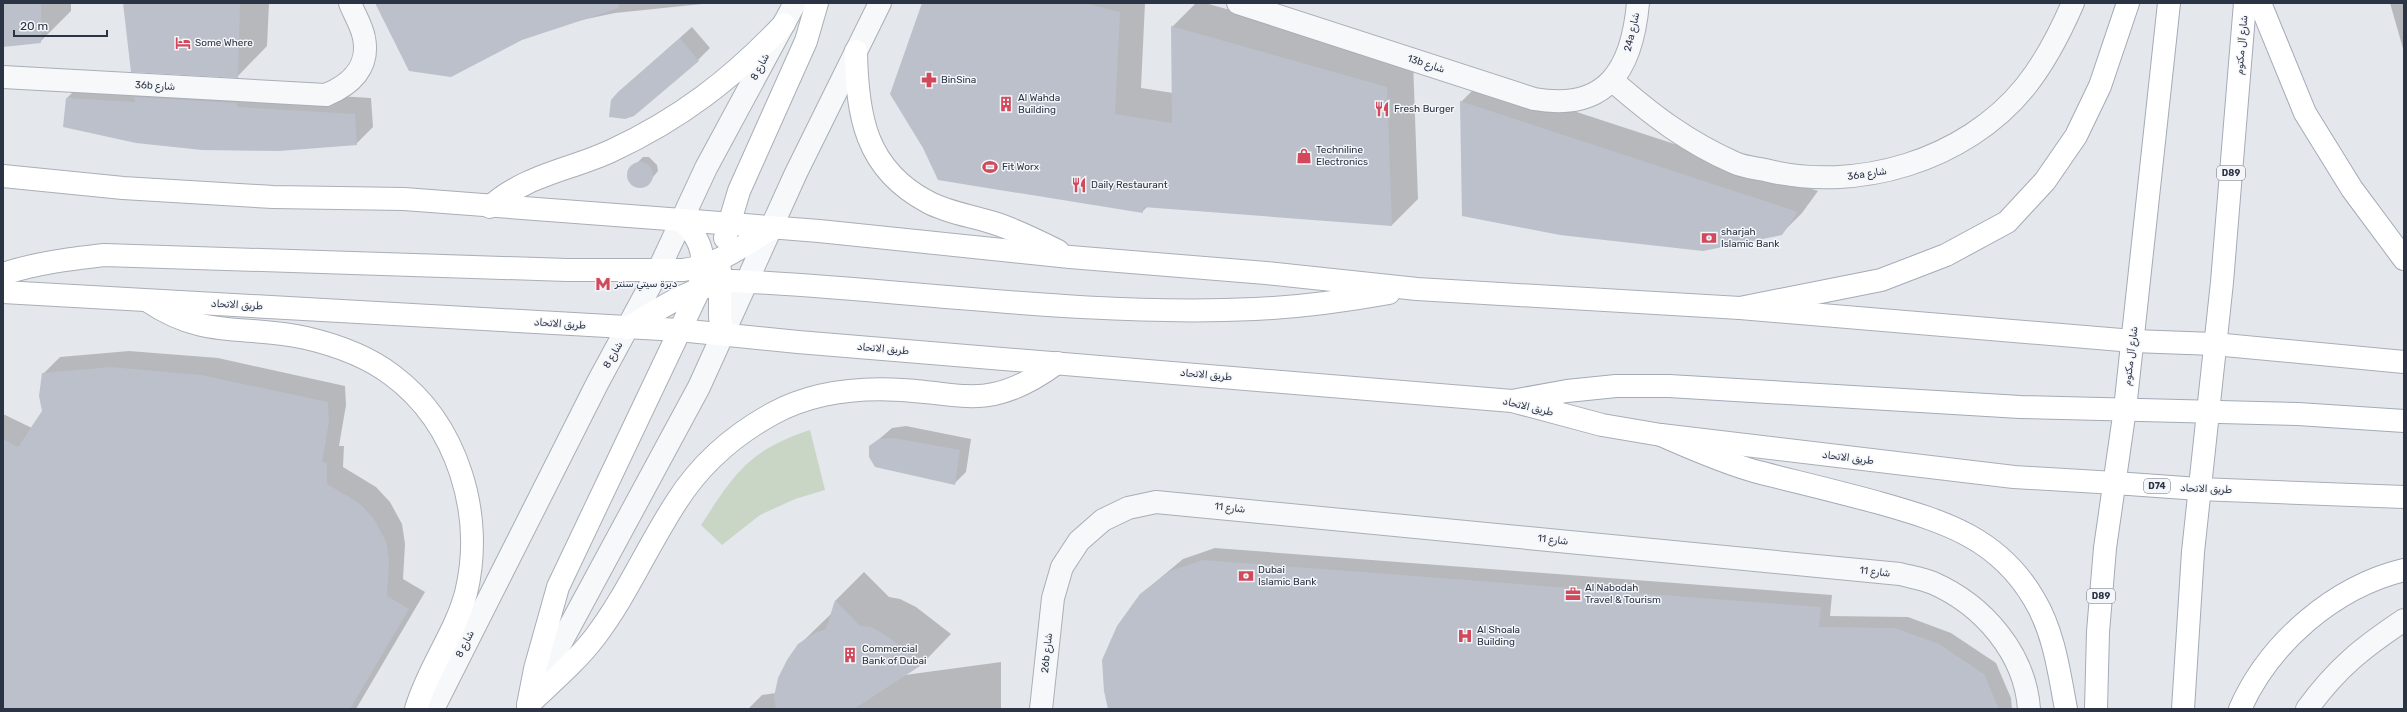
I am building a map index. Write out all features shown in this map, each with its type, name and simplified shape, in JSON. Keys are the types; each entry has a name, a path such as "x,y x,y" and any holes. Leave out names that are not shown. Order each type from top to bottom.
{"main road":[{"path":"526,707 558,587 578,542 654,387 728,225 739,190 806,41 816,3"},
{"path":"1740,308 1881,280 1946,255 2007,222 2044,181 2076,136 2100,86 2128,3"},
{"name":"شارع آل مكتوم","path":"2096,709 2099,624 2105,548 2125,409 2169,3"},
{"name":"شارع آل مكتوم","path":"2183,709 2193,552 2214,344 2222,282 2245,3"},
{"path":"2260,3 2305,113 2352,189 2404,259"},
{"path":"490,207 516,187 609,152 686,110 721,85 754,56 784,24"},
{"path":"856,50 857,86 868,141 884,167 905,187 928,203 995,223 1033,238 1070,257"},
{"path":"3,176 131,189 274,197 404,199 490,207 682,220 771,229 819,231 1070,257 1266,273 1417,289 1740,308 2132,341 2214,344 2404,362"},
{"path":"682,220 697,235 702,251 711,263 720,282 720,317 722,334"},
{"path":"3,274 21,268 62,260 104,255 658,271 711,263 771,229"},
{"path":"628,328 674,300 720,282 746,282 1115,308 1197,310 1255,309 1341,301 1417,289"},
{"name":"طريق الاتحاد","path":"3,292 679,330 1512,401 1602,425 1661,436 2014,477 2199,489 2404,497"},
{"path":"145,299 165,312 209,328 303,337 329,343 354,353 392,374 409,389 436,422 463,477 471,516 472,555 466,594 452,630 434,662 416,709"},
{"path":"526,707 570,666 595,636 677,501 704,466 736,437 773,413 813,397 856,389 899,389 965,396 993,395 1019,387 1039,376 1057,363"},
{"path":"1512,401 1567,391 1616,386 1669,386 2020,407 2320,415 2404,421"},
{"path":"1661,436 1752,470 1841,492 1930,517 1962,531 1991,549 2012,569 2030,593 2048,627 2066,709"},
{"path":"2240,709 2248,691 2275,651 2310,618 2350,591 2404,570"}],"street":[{"name":"36b شارع","path":"3,77 326,95 343,88 357,75 364,57 364,38 350,3"},
{"name":"شارع 8","path":"433,709 598,382 658,271 706,168 795,3"},
{"path":"526,707 699,387 746,282 856,50 880,3"},
{"name":"24a شارع","path":"1613,81 1624,63 1632,43 1638,3"},
{"name":"36a شارع","path":"1613,81 1647,110 1689,141 1737,164 1788,176 1841,178 1892,170 1942,151 1986,124 2025,88 2055,45 2073,3"},
{"name":"13b شارع","path":"1245,4 1534,99 1555,103 1576,101 1596,93 1613,81"},
{"name":"شارع 11","path":"1054,598 1062,567 1079,541 1103,520 1128,508 1156,502 1900,574 1938,585 1961,597 1986,618 2006,644 2021,673 2029,709"},
{"name":"26b شارع","path":"1041,709 1054,598"},
{"path":"2307,709 2330,678 2368,644 2404,620"}],"green space":[{"path":"810,430 825,490 795,499 760,515 722,545 701,525 734,477 758,455 772,446"}],"building":[{"path":"3,3 41,3 41,43 3,47"},
{"name":"Some Where","path":"123,3 240,3 238,78 131,72"},
{"path":"375,3 618,3 619,8 522,40 451,77 409,71"},
{"path":"922,3 1085,3 1120,12 1115,114 1172,123 1171,26 1387,87 1392,226 1143,207 1143,213 938,180 923,148 890,94"},
{"path":"680,38 699,61 634,116 625,119 609,117 611,100 618,92"},
{"path":"134,97 237,103 237,107 355,114 357,145 279,151 202,150 136,143 63,127 66,98 135,102"},
{"path":"1460,101 1798,212 1782,235 1703,251 1560,235 1462,216"},
{"path":"640,162 649,166 653,175 649,184 640,188 631,184 627,175 631,166"},
{"path":"111,367 201,375 328,402 329,422 322,462 327,463 327,484 359,503 374,519 386,541 389,561 387,596 409,609 350,709 3,709 3,439 18,447 42,411 39,396 42,373"},
{"path":"894,438 960,450 955,485 875,467 869,457 869,446 879,439"},
{"name":"Al Shoala Building","path":"1203,560 1821,607 1819,627 1895,628 1939,644 1984,674 1999,709 1108,709 1104,691 1102,660 1117,626 1140,594 1170,571"},
{"name":"Commercial Bank of Dubai","path":"835,600 860,626 871,627 887,636 923,664 854,709 776,709 774,697 778,678 787,660 798,644 815,633 826,629"}],"place":[{"name":"Some Where","path":"183,43"},
{"name":"BinSina","path":"929,80"},
{"name":"Al Wahda Building","path":"1006,104"},
{"name":"Fresh Burger","path":"1382,109"},
{"name":"Techniline Electronics","path":"1304,156"},
{"name":"Fit Worx","path":"990,167"},
{"name":"Daily Restaurant","path":"1079,185"},
{"name":"sharjah Islamic Bank","path":"1709,238"},
{"name":"ديرة سيتي سنتر","path":"603,284"},
{"name":"Dubai Islamic Bank","path":"1246,576"},
{"name":"Al Nabodah Travel & Tourism","path":"1573,594"},
{"name":"Al Shoala Building","path":"1465,636"},
{"name":"Commercial Bank of Dubai","path":"850,655"}]}
